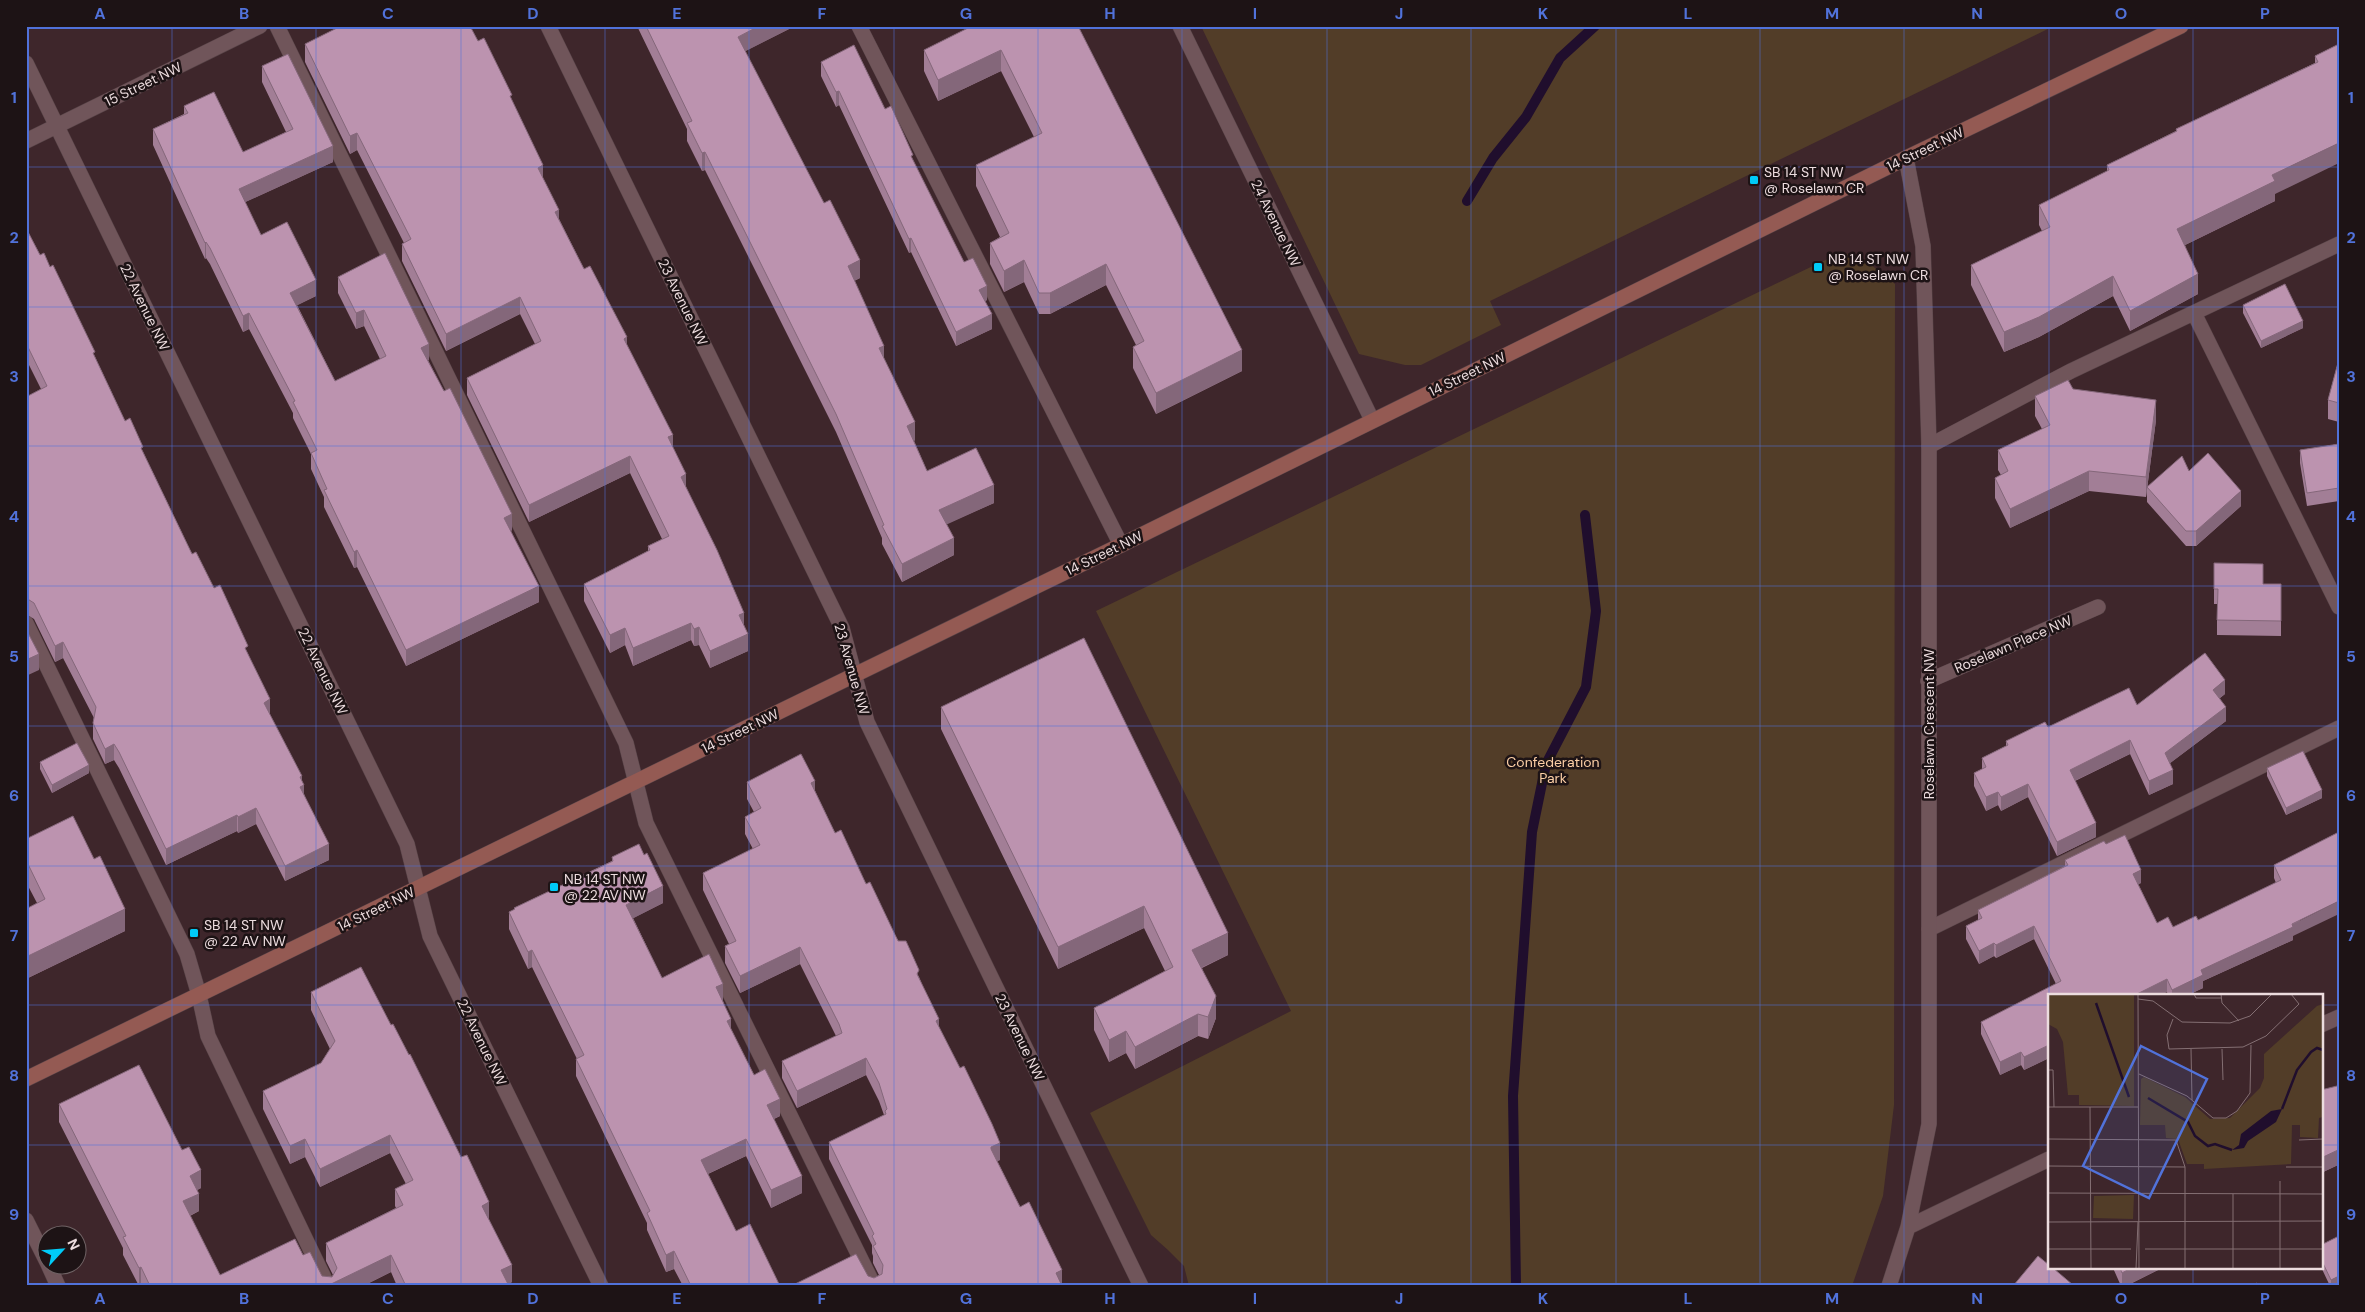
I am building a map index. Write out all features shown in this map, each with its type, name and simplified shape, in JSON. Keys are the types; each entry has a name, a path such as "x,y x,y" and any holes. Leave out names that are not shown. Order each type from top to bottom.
{"main road":[{"name":"14 Street NW","path":"26,1079 1121,545 1906,158 2181,26"}],"street":[{"name":"15 Street NW","path":"26,141 260,26"},
{"path":"277,26 621,734 646,823 874,1286"},
{"name":"23 Avenue NW","path":"548,26 842,628 867,722 1141,1286"},
{"path":"859,26 1121,545"},
{"name":"24 Avenue NW","path":"1180,26 1372,420"},
{"name":"22 Avenue NW","path":"26,63 407,844 430,936 601,1286"},
{"name":"Roselawn Crescent NW","path":"1889,1286 1908,1228 1929,1124 1928,680 1930,446 1923,246 1906,158"},
{"path":"1930,446 2071,371 2339,244"},
{"path":"2194,313 2339,606"},
{"name":"Roselawn Place NW","path":"1928,680 2098,607"},
{"path":"26,623 188,954 200,995 208,1036 328,1286"},
{"path":"1929,929 2339,728"},
{"path":"2322,1025 2339,1017"},
{"path":"1908,1228 2048,1158"},
{"path":"26,1220 38,1244"},
{"path":"53,1274 58,1286"}],"green space":[{"path":"1201,26 2054,26 1490,301 1501,325 1421,365 1405,365 1359,354"},
{"name":"Confederation Park","path":"1842,252 1865,260 1895,284 1894,1105 1883,1196 1852,1286 1189,1286 1184,1266 1151,1235 1090,1113 1291,1011 1096,611"}],"building":[{"path":"341,26 470,26 478,41 484,38 543,165 538,168 559,210 555,212 584,269 590,266 627,337 624,339 673,435 668,437 686,474 681,477 717,550 744,613 739,615 748,634 710,651 699,627 694,629 691,623 633,648 625,628 610,635 584,584 650,550 648,546 669,536 630,456 529,505 467,378 541,341 520,297 446,334 402,244 411,239 357,133 350,136 305,44"},
{"path":"646,26 759,26 738,37 824,203 830,200 860,260 848,266 884,346 879,348 915,422 907,426 927,471 976,448 994,485 939,510 954,538 902,564 882,526 884,525 836,414 705,152 702,153 687,123 692,121"},
{"path":"972,26 1078,26 1242,350 1156,393 1133,347 1144,341 1106,264 1050,293 1039,293 1024,260 1004,271 990,243 1009,233 976,165 1042,133 1001,50 938,80 924,50"},
{"path":"2339,44 2339,143 2272,175 2275,181 2177,229 2198,274 2130,311 2113,276 2039,317 2004,332 1971,265 2050,227 2039,205 2109,170 2107,165 2177,131 2176,129 2318,62 2315,56"},
{"path":"854,45 885,109 891,106 913,155 911,156 964,262 973,258 987,286 979,290 992,314 956,332 911,238 909,239 839,91 836,92 821,62"},
{"path":"288,54 333,146 239,189 261,235 287,222 316,280 290,293 335,381 386,356 364,310 356,313 338,277 385,253 429,344 421,348 444,391 450,388 512,514 504,518 539,586 406,650 357,550 354,552 324,490 327,489 311,453 317,450 293,402 295,401 249,313 243,316 210,248 205,243 153,129 188,113 184,106 214,92 243,152 293,129 262,66"},
{"path":"26,228 40,255 44,253 50,267 53,265 95,352 93,353 125,421 130,418 143,447 141,448 192,554 196,552 214,588 220,585 248,646 245,648 270,699 264,703 302,776 300,777 304,785 300,787 329,844 285,866 256,808 238,817 237,815 166,849 119,752 114,744 105,749 93,723 96,707 63,642 55,646 34,603 26,598 26,397 47,386 26,343"},
{"path":"2285,284 2303,321 2261,341 2243,305"},
{"path":"2339,359 2339,403 2328,400"},
{"path":"2068,380 2073,389 2156,400 2146,477 2089,471 2010,509 1995,478 2008,471 1998,450 2050,425 2035,396"},
{"path":"2339,444 2339,488 2307,493 2300,450"},
{"path":"2208,453 2241,491 2196,531 2186,531 2147,487 2182,456 2189,471"},
{"path":"2214,563 2263,564 2263,584 2281,584 2281,621 2217,620 2218,589 2214,589"},
{"path":"26,629 39,654 26,660"},
{"path":"1084,638 1228,933 1192,950 1216,996 1208,1017 1198,1014 1135,1047 1126,1031 1109,1040 1094,1008 1173,967 1144,906 1058,947 941,707"},
{"path":"2205,653 2225,680 2213,690 2226,707 2165,753 2173,770 2149,781 2130,740 2070,770 2096,823 2057,842 2028,784 2001,797 1998,792 1986,797 1974,773 1986,767 1982,758 2008,745 2006,741 2045,722 2048,727 2129,688 2137,705"},
{"path":"77,743 89,765 52,785 40,762"},
{"path":"2303,751 2322,790 2286,808 2267,768"},
{"path":"801,754 815,781 811,783 835,833 841,830 866,884 870,882 898,941 906,941 919,970 917,974 939,1019 936,1021 960,1068 964,1066 1000,1143 991,1147 991,1149 1020,1207 1029,1202 1062,1270 1056,1273 1062,1286 791,1286 856,1254 868,1276 874,1278 882,1274 883,1265 873,1246 876,1244 872,1236 874,1234 829,1142 886,1114 885,1111 887,1109 879,1083 866,1058 797,1091 782,1061 842,1033 839,1024 800,947 740,976 725,946 736,941 703,873 760,845 745,817 761,808 747,782"},
{"path":"73,816 94,859 100,856 125,909 28,956 26,952 26,909 45,899 26,860 26,839"},
{"path":"2339,832 2339,901 2292,924 2293,927 2201,970 2203,975 2172,990 2167,979 2137,994 2048,994 2048,1045 2024,1057 2021,1052 2000,1062 1981,1022 2061,981 2034,926 1996,945 1994,943 1979,951 1966,926 1982,918 1978,910 2068,865 2065,860 2104,841 2106,844 2125,835 2141,870 2133,874 2157,923 2168,917 2173,927 2196,916 2198,920 2281,880 2274,865"},
{"path":"639,844 644,855 647,853 663,886 626,905 662,978 709,954 723,984 716,987 731,1019 727,1021 754,1075 765,1069 780,1099 767,1105 802,1176 771,1190 746,1139 701,1160 736,1231 750,1224 780,1286 691,1286 674,1251 666,1255 647,1213 650,1211 576,1059 584,1055 532,950 528,952 509,912 613,861 612,857"},
{"path":"361,967 391,1025 393,1024 410,1054 461,1157 467,1155 489,1202 482,1206 512,1265 501,1270 509,1286 406,1286 391,1255 327,1286 150,1286 123,1237 126,1236 59,1104 139,1065 182,1150 189,1147 201,1170 190,1176 199,1194 183,1201 220,1275 295,1239 303,1255 310,1252 322,1276 332,1277 337,1268 326,1243 403,1205 395,1189 413,1180 390,1135 320,1169 305,1139 290,1146 263,1091 321,1063 335,1041 311,992"},
{"path":"2337,1086 2339,1088 2339,1152 2338,1150 2322,1158 2322,1090"},
{"path":"2339,1236 2339,1276 2331,1280 2322,1261 2322,1244"},
{"path":"2038,1256 2048,1264 2048,1270 2055,1270 2073,1285 2072,1286 2013,1286"}],"waterway":[{"path":"1467,201 1493,158 1526,117 1560,58 1595,26"},
{"path":"1516,1286 1513,1096 1532,832 1546,764 1586,687 1596,611 1585,515"}],"place":[{"name":"SB 14 ST NW @ Roselawn CR","path":"1754,180"},
{"name":"NB 14 ST NW @ Roselawn CR","path":"1818,267"},
{"name":"NB 14 ST NW @ 22 AV NW","path":"554,887"},
{"name":"SB 14 ST NW @ 22 AV NW","path":"194,933"}]}
